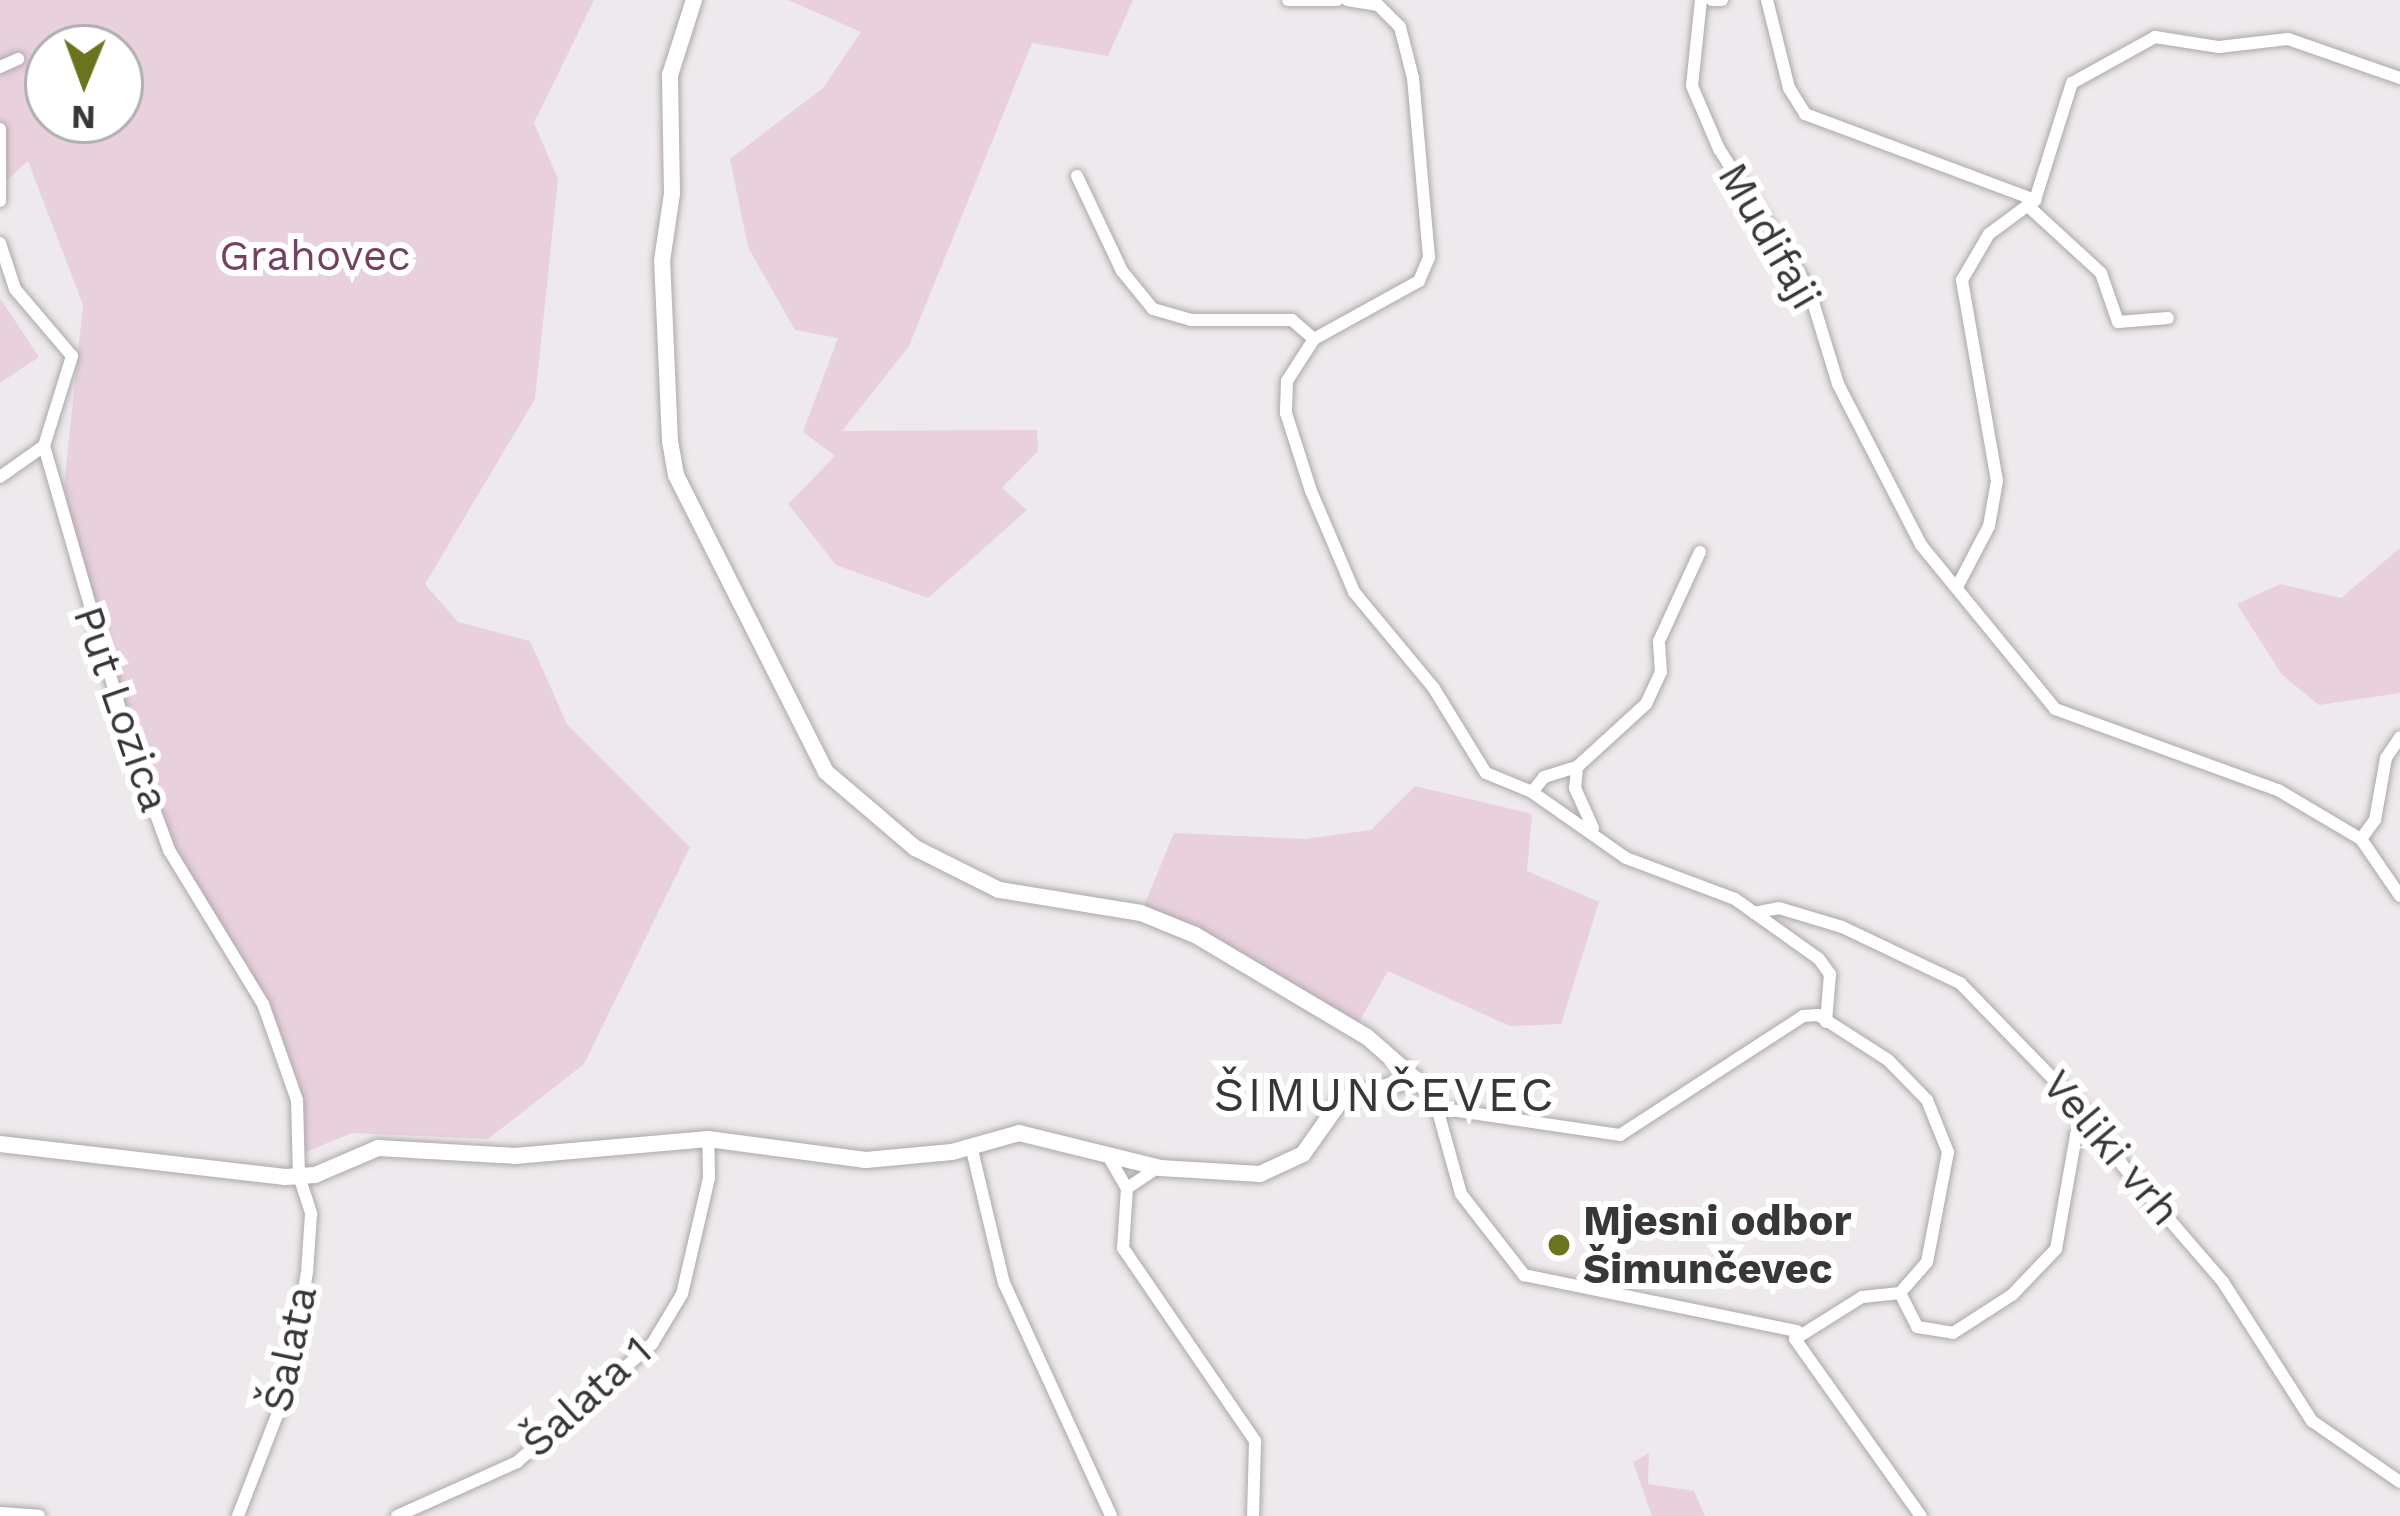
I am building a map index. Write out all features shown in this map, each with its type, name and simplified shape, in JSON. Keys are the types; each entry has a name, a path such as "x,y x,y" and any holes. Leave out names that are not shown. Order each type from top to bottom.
{"street":[{"path":"694,0 670,75 672,194 662,261 670,441 676,475 826,772 915,848 999,890 1141,913 1195,935 1367,1037 1415,1079 1437,1108 1461,1194 1524,1275 1797,1331 1862,1297 1900,1293 1927,1262 1948,1176 1943,1127 1888,1060 1826,1022 1803,1016 1767,1034 1620,1135 1437,1108"},
{"path":"1288,0 1336,0"},
{"path":"1347,0 1378,5 1400,27 1413,78 1429,257 1419,281 1314,339 1287,382 1286,413 1354,592 1433,687 1486,772 1532,792 1594,831 1626,858 1754,913 1830,974 1826,1022"},
{"name":"Mudifaji","path":"1702,0 1692,86 1719,149 1808,289 1838,384 1878,468 1957,587 2055,709 2278,790 2361,839"},
{"path":"1712,0 1722,0"},
{"path":"1767,0 1789,88 1805,114 2031,203 2101,273 2118,322 2168,318"},
{"path":"1957,587 1989,526 1997,481 1963,280 1989,234 2031,203 2072,83 2155,38 2219,47 2288,39 2400,78"},
{"path":"0,67 18,59"},
{"path":"0,129 0,200"},
{"path":"1077,176 1122,271 1153,309 1192,320 1292,320 1314,339"},
{"path":"0,243 14,289 72,356 44,446 0,477"},
{"name":"Put Lozica","path":"44,446 77,550 82,598 169,850 263,1004 293,1083 299,1176"},
{"path":"1532,792 1544,777 1577,767 1646,704 1661,672 1659,641 1700,552"},
{"path":"2400,737 2386,758 2375,820 2361,839 2400,896"},
{"path":"1577,767 1575,788 1594,831"},
{"name":"Veliki vrh","path":"1754,913 1779,908 1842,927 1949,976 2030,1050 2213,1268 2312,1421 2400,1482"},
{"path":"0,1144 299,1176 378,1148 515,1156 708,1139 866,1160 970,1147 1019,1133 1160,1168 1261,1174 1284,1168 1342,1099 1415,1079"},
{"path":"1900,1293 1917,1327 1953,1334 2012,1295 2056,1249 2076,1136 2086,1119"},
{"name":"Šalata 1","path":"397,1516 517,1462 652,1344 682,1294 709,1178 708,1139"},
{"path":"970,1147 1004,1283 1111,1516"},
{"path":"1107,1154 1126,1188 1123,1248 1130,1262 1255,1441 1253,1516"},
{"path":"1126,1188 1160,1168"},
{"name":"Šalata","path":"238,1516 293,1352 311,1214 299,1176"},
{"path":"1797,1331 1800,1352 1921,1516"},
{"path":"0,1513 39,1516"}],"green space":[{"name":"Grahovec","path":"0,0 594,0 534,123 558,179 535,399 425,584 458,622 530,641 567,724 690,847 584,1064 488,1139 352,1133 303,1153 300,1086 269,1001 164,831 154,780 101,641 64,487 83,305 28,161 0,186"},
{"path":"788,0 1133,0 1108,56 1032,43 909,346 842,431 1037,430 1038,451 1002,488 1027,510 928,598 836,565 788,504 835,456 803,432 838,338 795,330 748,247 730,159 823,88 861,32"},
{"path":"0,298 39,357 0,383"},
{"path":"2400,548 2400,693 2319,705 2282,675 2237,604 2280,584 2341,598"},
{"path":"1415,786 1532,814 1527,871 1599,902 1561,1024 1510,1026 1388,971 1359,1022 1141,913 1174,833 1305,839 1371,830"},
{"path":"1649,1453 1648,1484 1694,1491 1705,1516 1652,1516 1633,1462"}],"place":[{"name":"Mjesni odbor Šimunčevec","path":"1559,1245"}],"district":[{"name":"ŠIMUNČEVEC","path":"1385,1095"}]}
